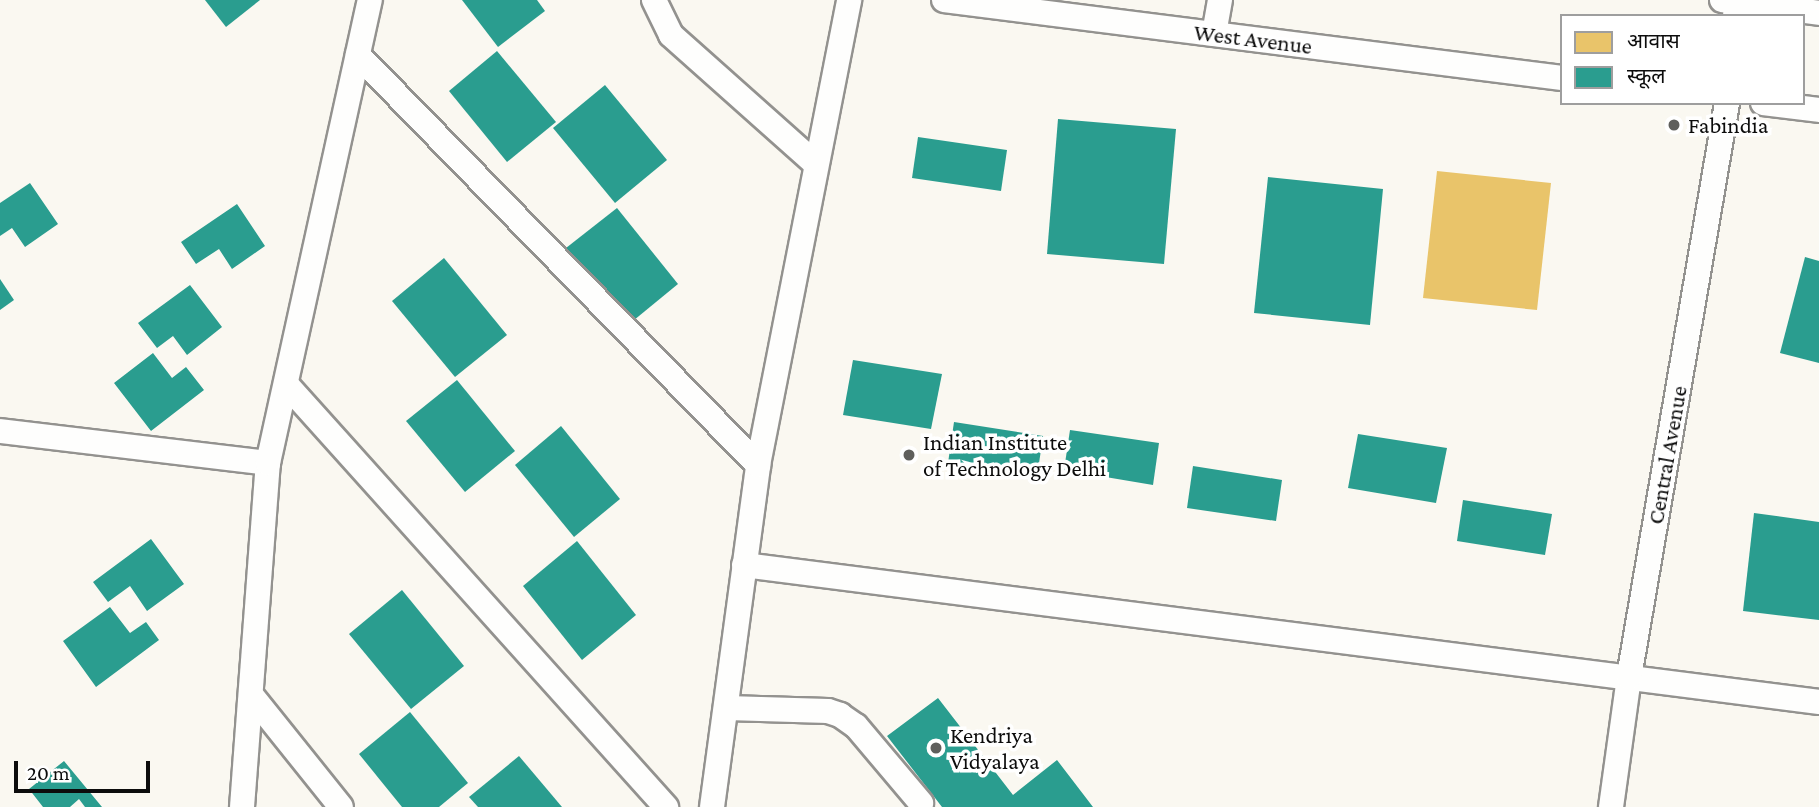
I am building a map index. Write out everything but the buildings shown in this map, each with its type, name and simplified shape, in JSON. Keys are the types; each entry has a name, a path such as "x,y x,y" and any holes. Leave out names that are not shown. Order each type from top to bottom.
{"lane":[{"path":"242,807 268,463 370,0"},
{"path":"654,0 671,35 816,164"},
{"path":"712,807 758,465 849,0"},
{"name":"West Avenue","path":"944,0 1560,78"},
{"path":"1214,34 1220,0"},
{"path":"1738,5 1819,13"},
{"path":"358,55 758,465"},
{"name":"Central Avenue","path":"1611,807 1629,677 1727,105"},
{"path":"1779,105 1819,110"},
{"path":"286,384 666,807"},
{"path":"0,431 268,463"},
{"path":"744,565 1819,702"},
{"path":"252,696 341,807"},
{"path":"727,708 828,711 840,715 856,726 920,803"}],"place":[{"name":"Fabindia","path":"1674,125"},
{"name":"Indian Institute of Technology Delhi","path":"909,455"},
{"name":"Kendriya Vidyalaya","path":"936,748"}]}
